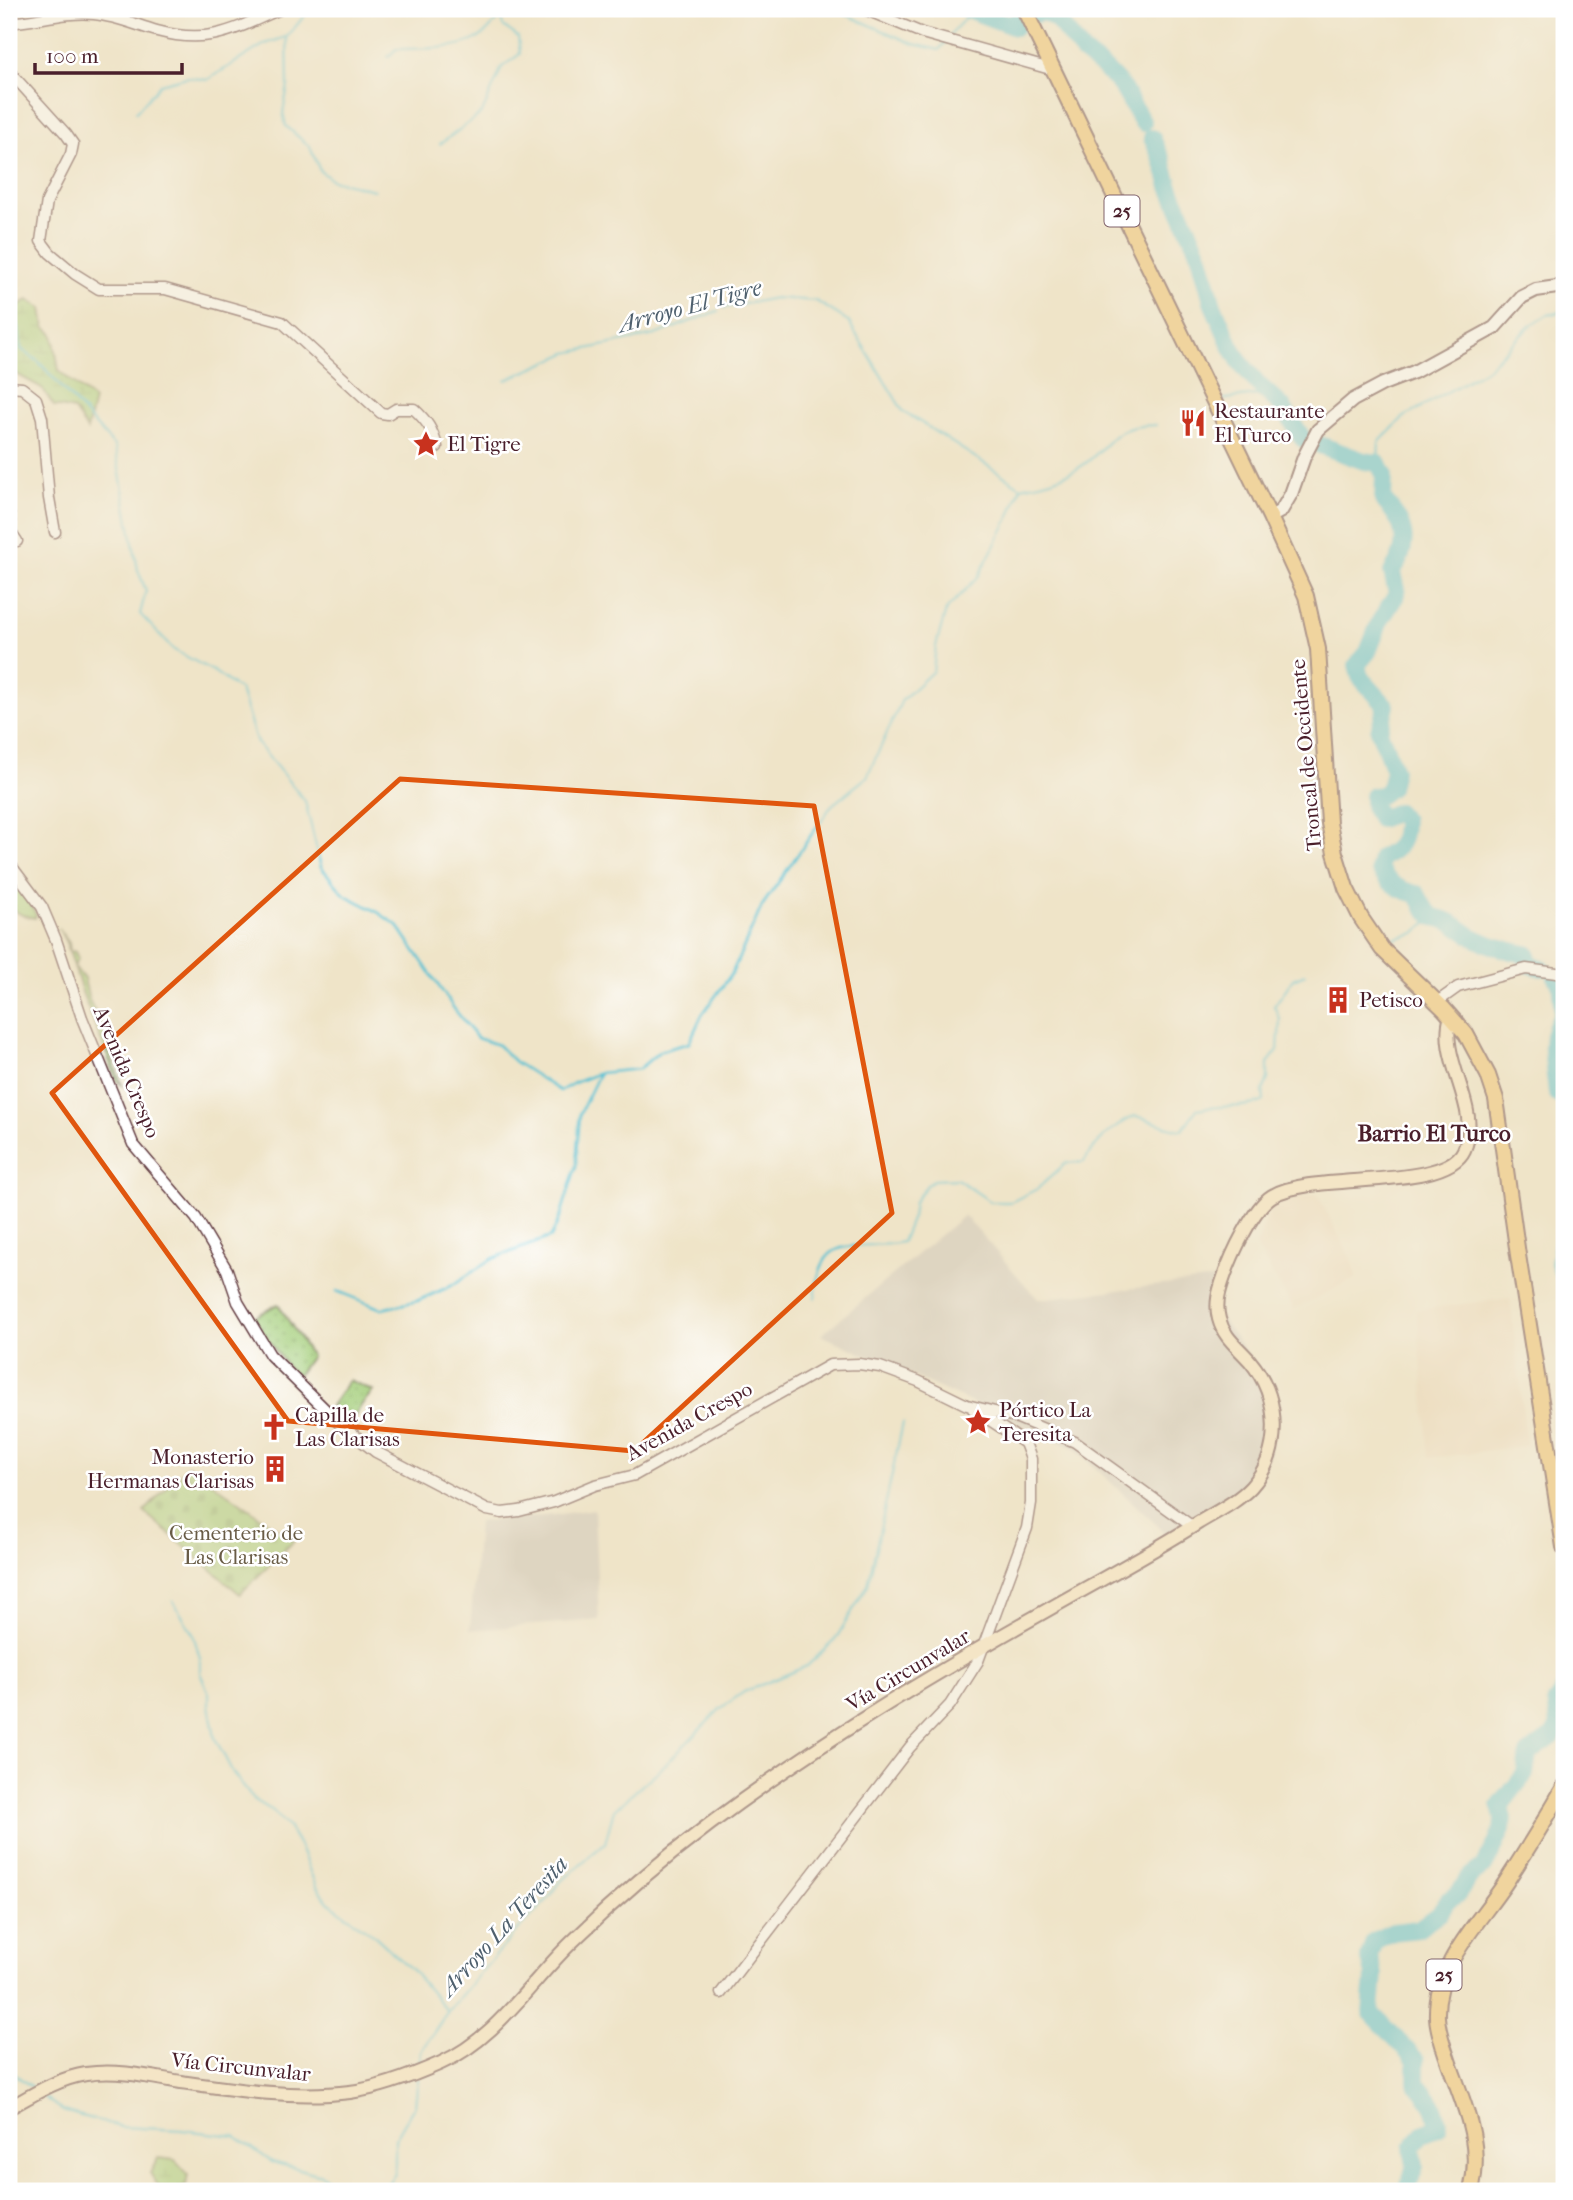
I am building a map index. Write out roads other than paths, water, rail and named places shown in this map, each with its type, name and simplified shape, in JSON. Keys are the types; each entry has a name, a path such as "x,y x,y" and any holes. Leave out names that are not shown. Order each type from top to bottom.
{"main road":[{"name":"Troncal de Occidente","path":"1024,9 1306,596 1318,649 1329,823 1346,888 1361,918 1382,949 1451,1016 1478,1054 1496,1099 1564,1547"},
{"name":"Vía Circunvalar","path":"9,2108 64,2080 87,2074 149,2076 300,2095 356,2092 433,2066 479,2042 579,1935 629,1888 707,1826 771,1780 875,1711 1175,1539 1240,1497 1255,1484 1271,1455 1274,1437 1273,1413 1265,1388 1250,1362 1225,1334 1217,1310 1226,1271 1245,1232 1271,1196 1299,1187 1406,1176 1455,1163 1464,1149 1468,1133 1467,1113 1446,1032 1451,1016"},
{"name":"25","path":"1471,2191 1475,2174 1474,2133 1441,2041 1437,2017 1438,1996 1452,1959 1505,1884 1564,1787"}],"street":[{"path":"9,23 68,14 94,14 189,38 218,35 280,9"},
{"path":"864,9 922,33 1054,70"},
{"path":"9,71 73,144 71,154 47,201 41,241 50,253 75,274 99,289 165,289 282,322 382,412 388,414 396,409 414,409 427,421 437,447"},
{"path":"1270,517 1281,511 1291,494 1304,457 1318,430 1353,400 1414,372 1494,328 1521,298 1536,290 1564,286"},
{"path":"9,387 22,388 36,399 42,418 49,498 55,532"},
{"path":"9,514 10,532 18,541"},
{"name":"Avenida Crespo","path":"9,863 42,907 82,1018 133,1144 196,1218 227,1270 238,1303 275,1362 340,1424 376,1452 487,1510 510,1512 554,1502 595,1485 635,1475 830,1365 859,1364 880,1367 918,1381 967,1405 1015,1417 1076,1442 1192,1527"},
{"path":"1437,1002 1458,987 1526,969 1564,974"},
{"path":"721,1993 910,1747 950,1705 978,1661 1027,1528 1031,1503 1031,1459 1025,1443 967,1405"}],"waterway":[{"path":"310,9 287,37 288,85 283,113 286,126 310,147 320,171 332,180 374,190"},
{"path":"440,144 482,113 502,67 520,54 518,37 503,26 500,16 504,9"},
{"path":"833,9 914,44 939,50 972,11"},
{"path":"967,9 1015,27 1018,18 1044,12 1056,19 1083,52 1122,87 1143,123"},
{"path":"388,57 396,49 439,48 471,41 486,33 500,16"},
{"path":"136,112 160,84 187,77 207,80 265,44 286,37"},
{"path":"1152,138 1200,256 1213,305 1231,346 1258,384 1283,407 1303,439"},
{"path":"9,298 18,329"},
{"name":"Arroyo El Tigre","path":"724,308 775,298 816,301 848,321 903,411 1021,487"},
{"name":"Arroyo El Tigre","path":"506,380 567,353 655,335 718,311"},
{"path":"1378,463 1379,442 1404,417 1487,369 1530,326 1547,315 1564,311"},
{"path":"9,329 19,330 21,349 39,362 115,447 138,570 146,591 140,614 174,650 213,671 240,690 257,743 305,801 321,867 345,895 398,926 477,1038 498,1045 515,1062 560,1091 599,1073 639,1069 660,1051 689,1043 702,1015 732,973 762,906 832,805 867,777 902,700 933,671 936,646 946,610 978,577 1010,516 1021,487 1076,470 1120,432 1129,428 1156,425"},
{"path":"1219,400 1256,395 1283,407"},
{"path":"1320,445 1364,461 1378,463 1384,474 1383,500 1397,517 1403,534 1402,552 1392,572 1397,594 1380,621 1368,652 1357,665 1360,677 1386,706 1379,731 1394,770 1390,788 1381,795 1373,796 1373,806 1380,819 1397,812 1404,820 1400,844 1381,858 1379,868 1395,886 1417,894 1433,917 1449,922 1484,942 1527,954 1528,964 1542,968"},
{"path":"1386,941 1415,933 1433,917"},
{"path":"815,1298 818,1276 824,1262 832,1253 854,1246 902,1242 912,1217 914,1202 933,1180 957,1179 991,1202 1011,1202 1037,1189 1066,1163 1084,1162 1106,1135 1135,1116 1182,1130 1197,1109 1249,1105 1264,1101 1268,1063 1278,1050 1280,1019 1274,1006 1293,979 1305,974"},
{"path":"1556,978 1560,981 1563,1015 1553,1042 1554,1063 1557,1094 1564,1094"},
{"path":"1554,1050 1564,1046"},
{"path":"337,1291 382,1309 417,1301 451,1286 492,1259 551,1237 561,1215 576,1166 580,1113 599,1074"},
{"path":"1564,1236 1559,1263 1564,1276"},
{"name":"Arroyo La Teresita","path":"419,2069 421,2051 450,2008 561,1881 605,1843 614,1810 666,1764 721,1708 744,1692 807,1666 835,1640 868,1585 903,1423"},
{"path":"173,1601 193,1634 200,1658 200,1673 209,1693 215,1738 233,1773 253,1799 273,1811 288,1827 299,1845 316,1886 328,1902 375,1936 411,1969 447,2011"},
{"path":"1407,2191 1415,2166 1412,2148 1422,2134 1438,2128 1438,2121 1432,2104 1416,2083 1416,2060 1371,2012 1374,1975 1369,1956 1374,1941 1393,1932 1418,1929 1440,1913 1469,1877 1484,1866 1502,1830 1500,1806 1525,1774 1528,1754 1552,1737 1559,1726 1556,1701 1564,1690"},
{"path":"9,2070 33,2088"},
{"name":"Arroyo La Teresita","path":"381,2191 395,2174 395,2139 415,2105 418,2079"},
{"path":"41,2095 63,2111 121,2127 235,2136 272,2162 322,2175 344,2191"}],"place":[{"name":"Restaurante El Turco","path":"1193,423"},
{"name":"El Tigre","path":"426,444"},
{"name":"Petisco","path":"1338,1000"},
{"name":"Pórtico La Teresita","path":"978,1422"},
{"name":"Capilla de Las Clarisas","path":"274,1427"},
{"name":"Monasterio Hermanas Clarisas","path":"275,1469"}],"district":[{"name":"Barrio El Turco","path":"1434,1133"}],"park label":[{"name":"Cementerio de Las Clarisas","path":"236,1545"}]}
